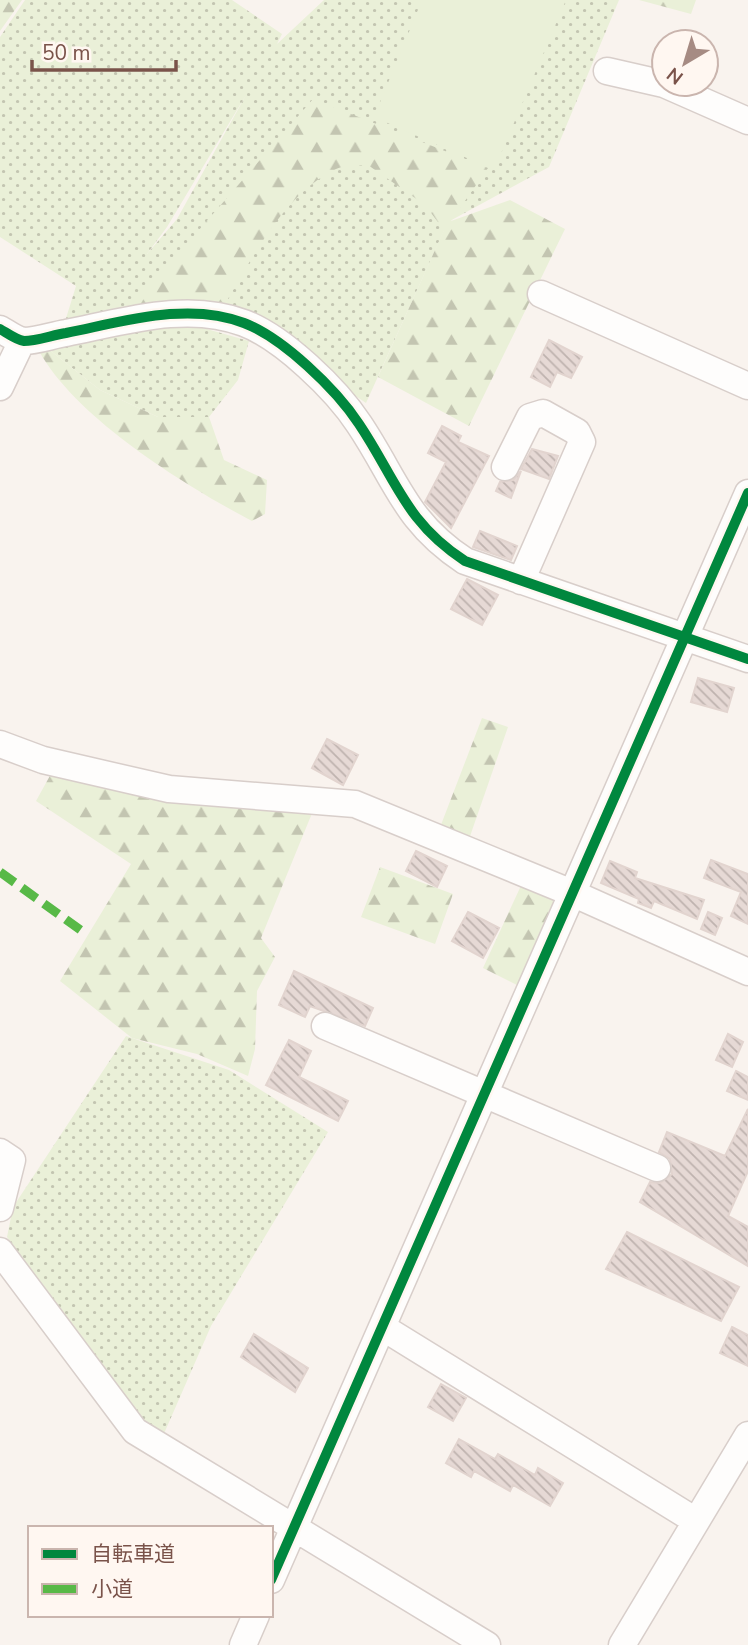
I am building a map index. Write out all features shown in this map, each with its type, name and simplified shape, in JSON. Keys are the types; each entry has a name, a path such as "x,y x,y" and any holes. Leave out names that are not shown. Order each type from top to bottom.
{"street":[{"path":"607,71 650,81"},
{"path":"696,98 748,121"},
{"path":"541,294 748,386"},
{"path":"0,387 11,335 199,313 244,323 285,348 328,387 358,422 411,512 436,542 465,561 748,659"},
{"path":"505,467 530,417 543,413 577,432 582,442 521,581"},
{"path":"273,1575 748,493"},
{"path":"0,744 43,760 169,789 355,804 572,893 748,972"},
{"path":"324,1026 657,1168"},
{"path":"0,1152 12,1160 0,1208"},
{"path":"0,1251 135,1431 488,1645"},
{"path":"382,1327 696,1521"},
{"path":"622,1645 748,1435"},
{"path":"243,1645 255,1617"}],"green space":[{"path":"0,0 22,0 0,31"},
{"path":"25,0 232,0 282,34 277,44 324,0 619,0 549,167 448,222 366,403 285,348 217,317 175,320 249,341 238,380 209,417 158,417 100,390 47,348 63,328 76,286 0,237 0,37","holes":["246,95 177,219 147,254 167,227"]},
{"path":"422,0 566,0 494,170 374,117"},
{"path":"639,0 696,0 691,14"},
{"path":"313,99 488,168 451,221 510,200 565,229 469,426 378,377 444,230 425,205 368,165 336,169 316,181 298,197 267,234 217,317 118,323"},
{"path":"36,345 47,348 100,390 158,417 209,417 224,460 267,480 265,514 252,521 194,488 131,446 75,397 52,371"},
{"path":"482,718 508,727 468,842 439,830"},
{"path":"57,763 317,801 261,938 275,957 257,991 255,1049 248,1076 197,1054 132,1038 60,981 131,864 36,801"},
{"path":"380,867 453,894 435,944 361,917"},
{"path":"525,877 567,895 525,989 483,968"},
{"path":"126,1036 229,1070 328,1132 211,1326 159,1445 7,1237 13,1207"}],"building":[{"path":"549,340 582,357 571,378 557,372 550,387 531,377"},
{"path":"442,426 461,436 458,442 489,456 451,528 425,502 446,462 428,453"},
{"path":"532,449 558,456 549,479 521,469"},
{"path":"521,471 511,498 496,491 500,482 513,480"},
{"path":"480,531 517,546 511,560 473,547"},
{"path":"467,579 498,595 482,625 451,609"},
{"path":"698,678 734,688 727,712 691,702"},
{"path":"327,739 358,755 343,785 312,768"},
{"path":"416,851 447,866 437,887 406,871"},
{"path":"711,860 748,874 748,924 731,916 741,892 704,878"},
{"path":"610,861 637,872 635,878 704,900 697,919 654,901 651,908 638,903 639,899 601,883"},
{"path":"468,912 499,928 483,958 452,941"},
{"path":"708,912 722,918 715,935 701,929"},
{"path":"294,971 373,1008 365,1026 310,1006 305,1017 279,1005"},
{"path":"728,1034 743,1042 732,1067 716,1060"},
{"path":"289,1040 311,1051 299,1077 348,1101 338,1121 266,1085"},
{"path":"736,1071 748,1077 748,1100 727,1091"},
{"path":"748,1109 748,1171 728,1216 748,1227 748,1266 640,1202 650,1182 660,1183 672,1174 670,1159 659,1152 667,1132 725,1156"},
{"path":"627,1232 739,1287 721,1321 606,1269"},
{"path":"732,1327 748,1335 748,1366 720,1353"},
{"path":"254,1334 308,1368 295,1392 241,1357"},
{"path":"441,1384 466,1398 453,1421 428,1407"},
{"path":"459,1439 495,1459 498,1454 535,1475 538,1468 563,1483 550,1506 513,1485 510,1491 474,1471 471,1477 446,1463"}],"marked path":[{"path":"0,872 82,931"}],"cycle path":[{"path":"0,329 24,341 132,319 178,314 223,317 244,323 291,352 337,396 359,424 415,515 428,531 465,561 748,659"},
{"path":"273,1575 748,493"}]}
